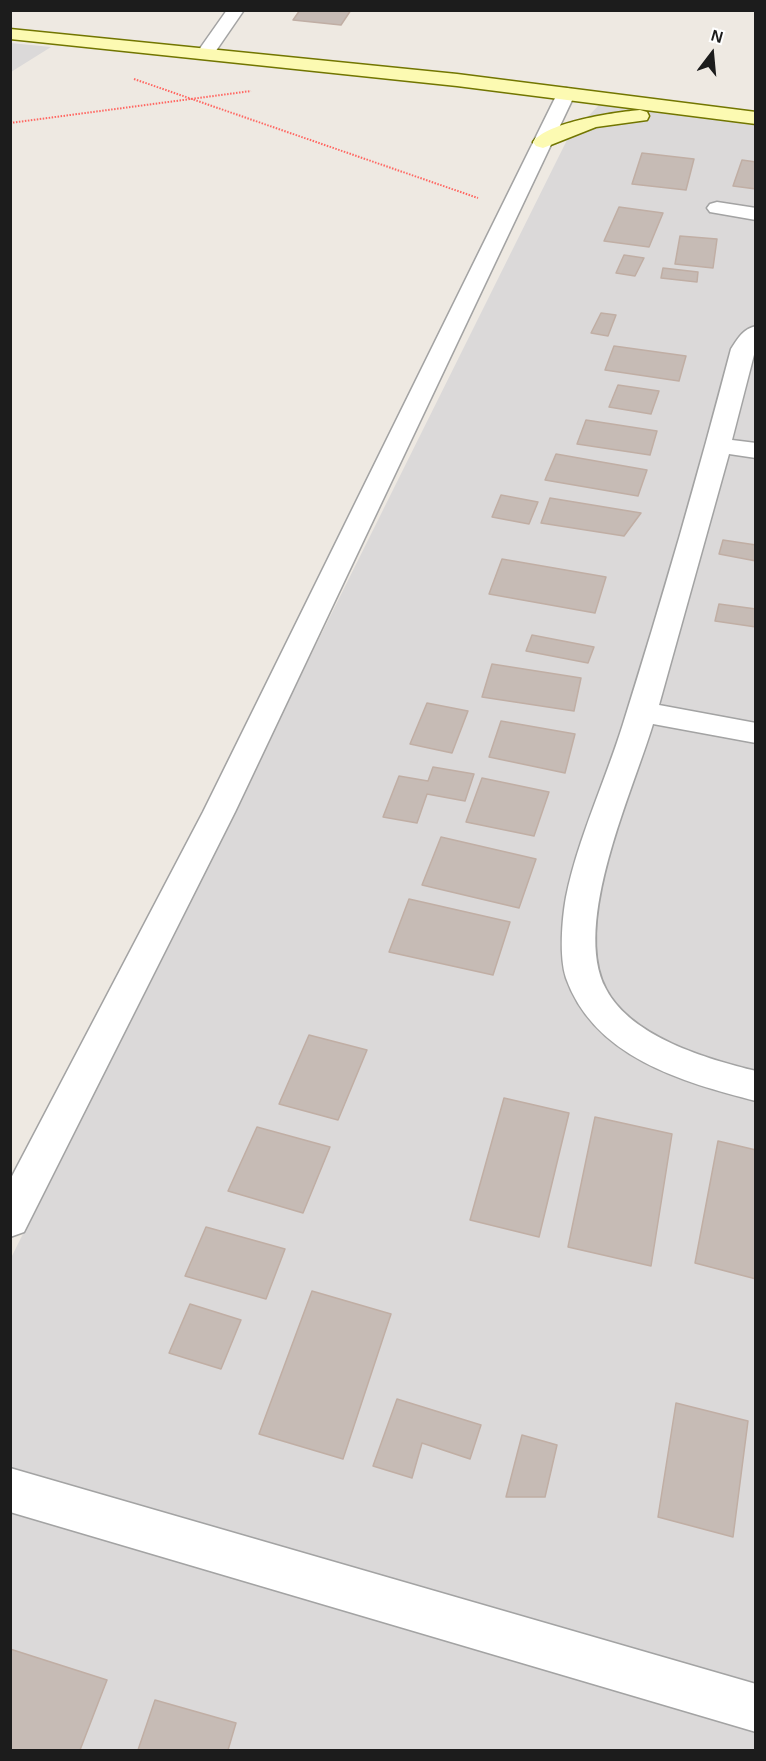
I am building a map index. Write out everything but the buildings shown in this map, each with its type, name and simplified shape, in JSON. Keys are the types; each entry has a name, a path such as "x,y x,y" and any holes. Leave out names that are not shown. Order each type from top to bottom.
{"main road":[{"path":"10,34 392,72 756,118"},
{"path":"543,142 576,126 612,117 719,114"}],"street":[{"path":"205,54 236,10"},
{"path":"10,1220 219,812 566,94"},
{"path":"717,208 756,213"},
{"path":"756,333 743,349 719,445 642,712 583,892 578,923 583,976 592,998 606,1017 643,1045 691,1068 756,1086"},
{"path":"719,445 756,450"},
{"path":"642,712 756,733"},
{"path":"10,1490 756,1708"}],"path":[{"path":"127,76 511,209"},
{"path":"10,123 250,91"}],"shaded area":[{"path":"11,43 51,47 11,72"},
{"path":"600,104 755,122 755,1750 11,1750 10,1260 569,136"}]}
